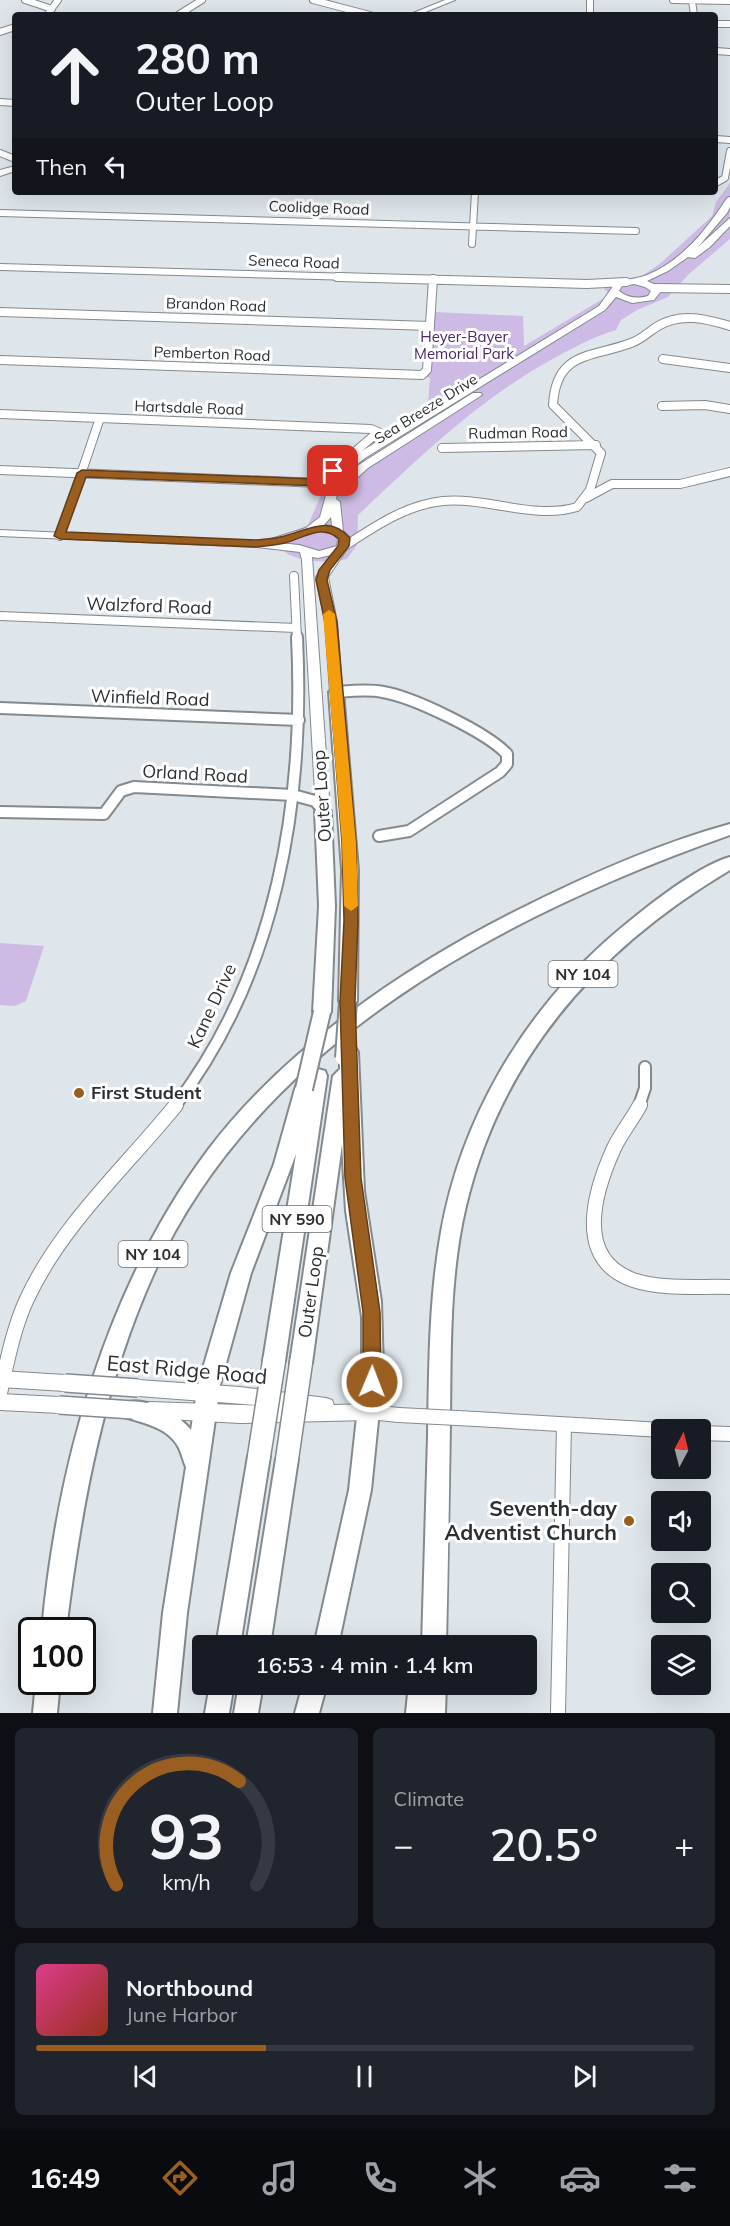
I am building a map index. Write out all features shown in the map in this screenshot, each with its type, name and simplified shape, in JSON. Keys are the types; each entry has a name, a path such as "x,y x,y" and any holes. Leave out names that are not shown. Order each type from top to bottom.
{"highway":[{"name":"Outer Loop","path":"260,1635 347,1055 350,870 336,692"},
{"name":"Outer Loop","path":"230,1635 274,1361 322,1012 327,906 323,811"},
{"name":"NY 104","path":"56,1617 70,1525 100,1394 134,1295 168,1225 214,1156 274,1088 334,1036 421,975 491,932 577,888 657,854 730,829"},
{"name":"NY 104","path":"435,1635 440,1356 444,1279 459,1191 481,1127 518,1056 574,982 618,939 653,911 730,863"},
{"path":"328,1635 352,1529 369,1412 372,1322 354,1188 347,1055"},
{"path":"165,1713 174,1621 206,1403 237,1286 284,1164 311,1083"},
{"path":"133,1410 164,1420 182,1433 192,1453 194,1478"},
{"path":"426,1635 437,1552"},
{"path":"45,1713 47,1695"},
{"path":"217,1713 220,1695"},
{"path":"246,1713 249,1695"},
{"path":"307,1713 312,1695"},
{"path":"418,1713 420,1695"},
{"path":"433,1713 434,1695"}],"main road":[{"path":"420,12 451,0"},
{"path":"626,282 636,282 652,277 694,245 714,224 730,200"},
{"path":"636,282 654,291 661,277 707,245 730,221"},
{"name":"Sea Breeze Drive","path":"306,531 325,519 334,484 355,460 602,308 612,299 619,284 626,282"},
{"path":"615,291 621,297 631,300"},
{"name":"Sea Breeze Drive","path":"342,548 345,540 339,533 335,512 336,500 343,486 353,474 617,304 647,299 654,291"},
{"path":"258,544 284,540 306,531 327,528 339,533"},
{"name":"Outer Loop","path":"306,531 297,540 303,550 308,576 323,811"},
{"path":"0,533 258,544 322,555 342,548"},
{"path":"258,544 292,553 302,562 308,576"},
{"name":"Outer Loop","path":"336,692 331,622 322,580 325,570 342,548"},
{"name":"East Ridge Road","path":"1,1384 65,1383 138,1388 206,1403"},
{"name":"East Ridge Road","path":"0,1402 133,1410 206,1403 369,1412"}],"street":[{"path":"25,0 51,9"},
{"path":"49,12 58,0"},
{"path":"183,12 202,0"},
{"path":"313,0 359,12"},
{"path":"673,0 725,1"},
{"path":"718,183 725,178 730,151"},
{"path":"0,153 12,164"},
{"path":"472,244 475,195"},
{"name":"Coolidge Road","path":"0,213 636,231"},
{"name":"Seneca Road","path":"0,267 587,284 626,282"},
{"path":"430,326 433,279"},
{"name":"Seneca Road","path":"587,284 615,291"},
{"path":"654,291 730,289"},
{"name":"Brandon Road","path":"0,312 430,326"},
{"path":"586,498 601,453 596,445 553,405 552,391 557,375 578,357 641,340 669,320 687,317 707,318 730,326"},
{"name":"Pemberton Road","path":"0,360 422,375 427,370 430,326"},
{"path":"663,359 730,368"},
{"path":"662,406 705,405 730,409"},
{"name":"Hartsdale Road","path":"0,414 377,430 376,434 319,483 82,473"},
{"path":"60,536 100,418"},
{"name":"Rudman Road","path":"442,447 596,445"},
{"path":"0,470 82,473"},
{"path":"342,548 403,509 439,501 472,501 560,510 575,508 586,498 612,484 680,484 730,472"},
{"path":"339,533 359,532 380,524"},
{"name":"Kane Drive","path":"1,1384 20,1318 38,1279 55,1253 179,1101 221,1035 241,994 273,900 293,795 299,720 294,576"},
{"name":"Walzford Road","path":"0,616 296,628"},
{"path":"336,692 370,691 394,695 494,740 507,754 507,764 500,772 409,831 378,836"},
{"name":"Winfield Road","path":"0,708 299,720"},
{"name":"Orland Road","path":"293,795 311,791 321,780"},
{"name":"Orland Road","path":"0,812 104,814 111,808 121,791 134,787 293,795 315,801 323,811"},
{"path":"645,1067 644,1095 615,1147 599,1188 593,1234 597,1251 615,1271 634,1280 730,1287"},
{"name":"East Ridge Road","path":"369,1412 651,1429"},
{"path":"558,1713 564,1425"},
{"path":"711,1433 730,1434"}],"green space":[{"name":"Heyer-Bayer Memorial Park","path":"730,183 730,239 689,274 668,297 637,310 621,320 616,330 579,345 530,372 477,409 358,515 357,545 347,559 315,561 291,556 285,552 281,537 308,525 329,477 374,439 428,404 430,378 427,377 434,312 523,316 524,346 606,297 608,292 604,290 608,281 641,277 662,262 712,216 716,202"},
{"path":"0,943 44,946 26,1001 15,1006 0,1005"}],"slow traffic":[{"path":"329,614 349,843 351,906"}],"place":[{"name":"First Student","path":"79,1093"},
{"name":"Seventh-day Adventist Church","path":"629,1521"}],"route":[{"path":"333,471 319,483 82,473 60,536 256,543 284,540 310,529 324,528 340,533 344,538 343,546 322,575 322,586 331,622 349,843 351,921 348,1001 353,1178 356,1214 372,1312 372,1382"}]}
